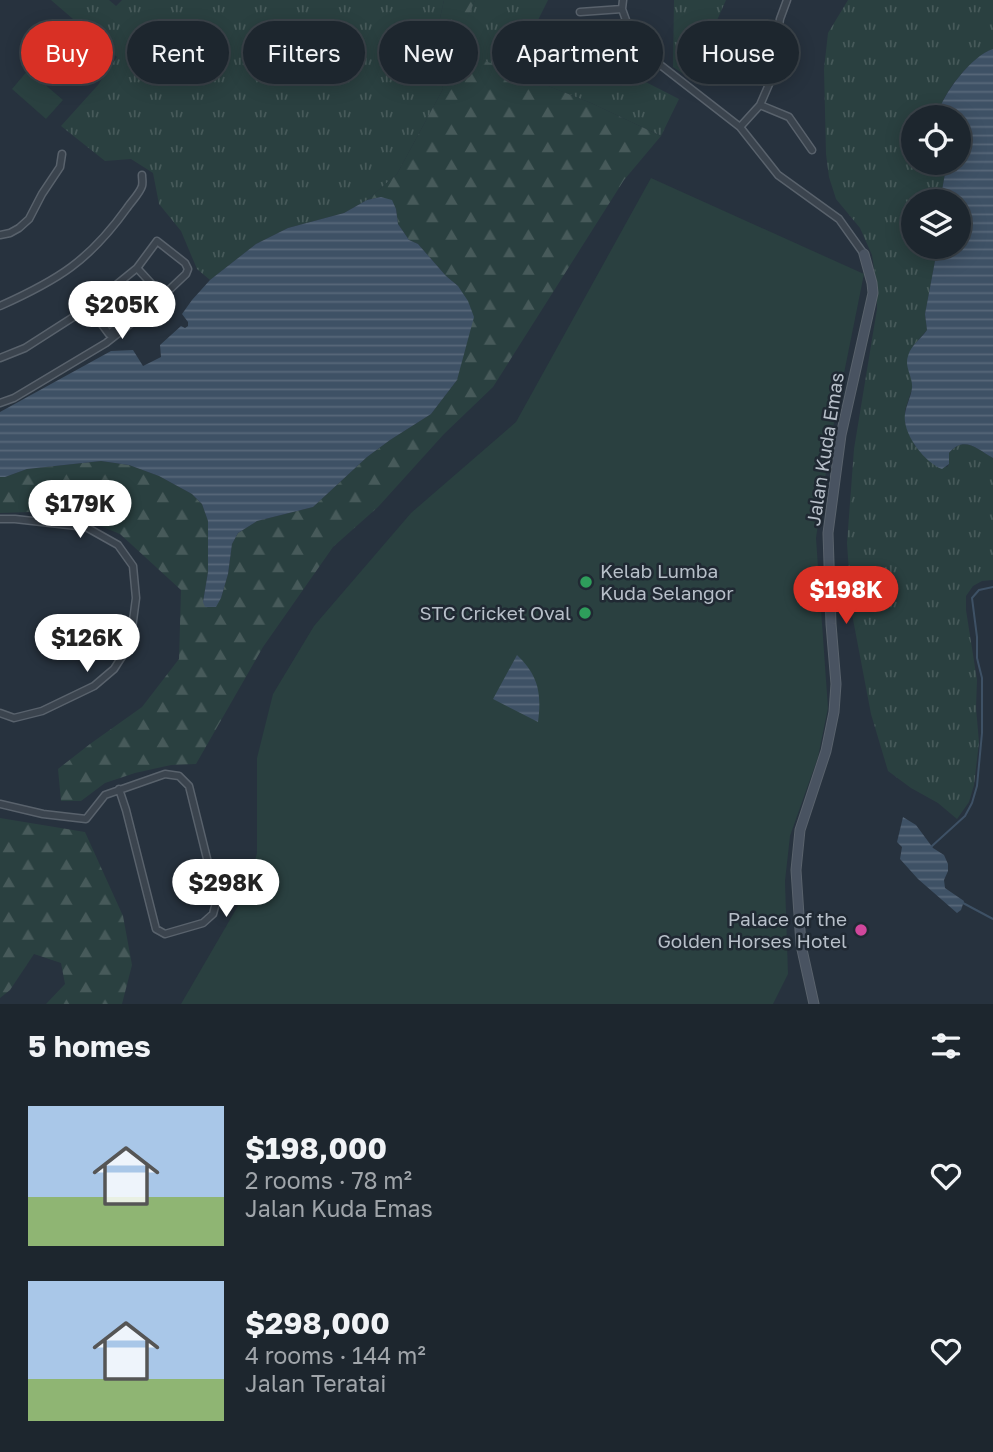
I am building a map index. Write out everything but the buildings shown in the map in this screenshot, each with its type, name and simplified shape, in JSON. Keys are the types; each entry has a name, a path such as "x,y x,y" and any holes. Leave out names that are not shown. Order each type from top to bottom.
{"street":[{"path":"580,12 622,9 623,0"},
{"path":"780,21 787,0"},
{"name":"Jalan Kuda Emas","path":"622,9 631,34 645,53 740,127 778,175 839,219 864,254 872,283 873,293 841,436 828,533 836,684 834,712 826,751 800,830 796,870 801,945 814,1004"},
{"path":"740,127 760,105 769,84"},
{"path":"760,105 789,117 812,150"},
{"path":"0,235 10,233 29,219 60,167 62,154"},
{"path":"0,306 55,279 97,245 142,186 142,175"},
{"path":"0,358 25,348 89,307 137,268 157,242 186,263 186,274 149,310 106,343 14,398 0,403"},
{"path":"89,307 109,334 159,292 137,268"},
{"path":"0,519 86,527 118,545 134,566 136,598 130,644 114,669 94,686 42,711 14,718 0,713"},
{"path":"0,804 86,820 105,795 118,789 165,774 179,776 189,786 217,899 213,914 202,923 165,934 156,929 126,810 118,789"}],"green space":[{"path":"51,0 109,0 116,6 122,0 444,0 439,21 379,21 379,84 442,84 443,89 397,174 367,200 344,213 288,228 256,244 210,280 197,269 181,231 159,204 153,173 131,159 105,161 61,126 99,84 113,84 113,63 117,57 113,54 113,21 75,21"},
{"path":"444,0 475,0 466,21 439,21"},
{"path":"475,0 548,0 538,21 492,21 492,64 478,58 478,21 466,21"},
{"path":"674,0 726,0 717,21 677,21 677,70 673,67"},
{"path":"848,0 993,0 993,49 976,59 958,77 941,105 901,105 901,175 945,175 942,189 901,189 901,259 935,261 925,314 927,330 913,346 912,389 905,410 905,423 915,446 947,467 949,453 965,444 993,458 993,580 982,581 973,586 966,596 977,680 979,742 974,785 969,802 957,819 938,803 888,771 871,714 852,614 847,543 854,449 877,309 877,288 872,255 860,228 836,199 829,177 824,69 828,33"},
{"path":"478,58 492,64 492,84 543,84 661,136 624,180 493,387 444,434 378,507 333,547 263,647 196,764 171,765 135,773 105,783 81,801 61,801 58,769 142,707 179,659 181,590 120,534 63,511 0,513 0,477 27,469 101,461 129,465 159,476 192,494 202,504 208,521 208,572 203,602 221,598 232,544 238,533 257,521 313,507 367,457 431,414 457,380 458,286 418,244 409,240 398,224 396,209 381,197 367,200 397,174 443,89 442,84 478,84"},
{"path":"21,78 21,84 44,84 63,100 46,119 12,89"},
{"path":"543,84 650,84 679,99 661,136"},
{"name":"Kelab Lumba Kuda Selangor","path":"651,178 864,274 832,433 816,538 828,708 818,757 790,836 785,881 788,974 773,1004 181,1004 246,892 257,853 257,758 273,694 314,626 411,513 516,422"},
{"path":"0,818 85,832 123,916 132,965 122,1004 46,1004 65,984 61,963 34,954 10,990 0,998"}],"water":[{"path":"993,49 993,458 971,445 960,445 949,453 949,464 942,469 922,454 907,430 905,414 912,388 907,360 911,349 927,330 925,314 934,259 971,259 971,189 942,189 945,175 971,175 971,105 941,105 959,76"},
{"path":"381,197 392,200 398,224 409,240 418,244 458,286 468,301 474,317 457,380 431,414 367,457 313,507 257,521 238,533 232,544 228,574 216,607 205,607 203,602 208,572 208,521 202,504 192,494 159,476 129,465 101,461 27,469 0,477 0,412 111,351 133,350 143,366 161,357 160,345 181,326 188,326 182,314 192,300 210,280 256,244 288,228 344,213 367,200"},
{"path":"517,655 530,670 537,685 538,722 493,699"},
{"path":"903,817 916,825 933,848 944,855 948,864 945,888 964,901 957,913 918,879 900,859 902,847 897,842"}],"waterway":[{"path":"932,846 965,816 977,786 982,733 982,678 977,658 972,598 979,590 993,587"},
{"path":"963,903 993,919"}],"place":[{"name":"Kelab Lumba Kuda Selangor","path":"586,582"},
{"name":"STC Cricket Oval","path":"585,613"},
{"name":"Palace of the Golden Horses Hotel","path":"861,930"}]}
